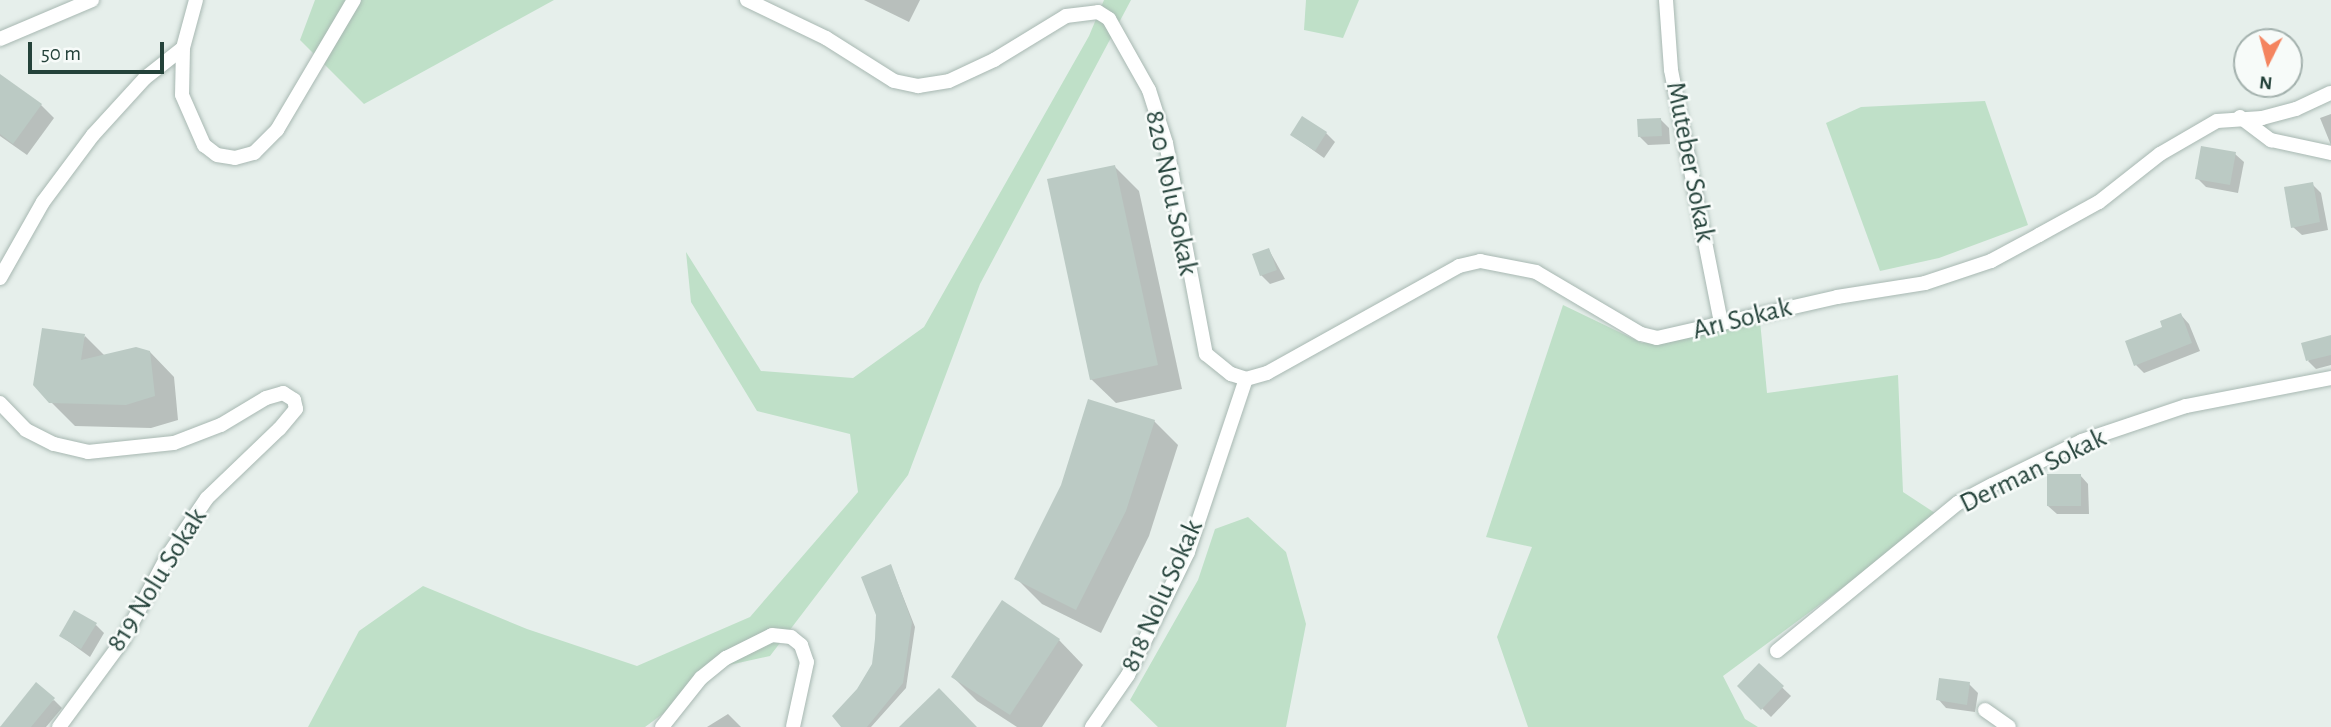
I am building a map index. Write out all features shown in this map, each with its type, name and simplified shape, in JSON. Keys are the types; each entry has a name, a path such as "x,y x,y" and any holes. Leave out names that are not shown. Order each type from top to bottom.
{"street":[{"path":"0,39 92,0"},
{"path":"196,0 183,48 182,95 204,145 217,155 235,158 254,153 277,130 354,0"},
{"name":"820 Nolu Sokak","path":"747,0 826,38 894,81 918,86 949,81 971,71 1066,16 1098,12 1108,19 1149,90 1166,143 1206,354 1231,374 1246,379"},
{"name":"Muteber Sokak","path":"1666,0 1671,70 1721,323"},
{"path":"0,278 43,202 93,135 145,78 183,48"},
{"name":"Arı Sokak","path":"1246,379 1267,373 1459,266 1480,261 1536,272 1641,334 1657,338 1925,282 1991,261 2099,202 2190,136 2239,116 2262,118 2331,93"},
{"path":"2239,116 2271,140 2331,153"},
{"name":"818 Nolu Sokak","path":"1092,727 1128,675 1188,552 1246,379"},
{"name":"Derman Sokak","path":"1776,651 1958,503 1992,485 2082,441 2186,406 2331,379"},
{"name":"819 Nolu Sokak","path":"0,403 26,430 54,444 88,452 174,443 221,425 266,398 283,393 295,400 296,409 279,429 207,498 167,557 122,640 59,727"},
{"path":"662,727 701,678 726,658 772,635 791,637 802,645 807,662 793,727"},
{"path":"1985,710 2009,727"}],"green space":[{"path":"315,0 554,0 364,104 300,40"},
{"path":"1104,0 1131,0 980,284 908,475 770,656 729,665 645,727 308,727 359,631 423,586 527,629 637,666 750,617 858,492 850,434 757,411 691,302 686,252 761,371 853,378 924,327 1089,36"},
{"path":"1306,0 1359,0 1343,38 1304,30"},
{"path":"1985,101 2028,225 1939,258 1880,271 1826,123 1861,107"},
{"path":"1563,305 1642,343 1760,321 1767,393 1898,375 1903,492 1935,513 1868,569 1723,676 1745,719 1758,727 1528,727 1497,637 1532,547 1486,537"},
{"path":"1248,517 1286,552 1306,624 1286,727 1158,727 1130,700 1198,580 1215,529"}],"building":[{"path":"0,74 42,104 13,144 0,134"},
{"path":"1302,116 1327,132 1315,151 1290,135"},
{"path":"1661,118 1662,136 1638,137 1637,119"},
{"path":"2201,146 2236,152 2230,185 2195,179"},
{"path":"1115,165 1158,365 1090,380 1047,179"},
{"path":"2313,182 2320,222 2291,228 2284,187"},
{"path":"1269,248 1277,270 1260,276 1252,254"},
{"path":"2181,313 2192,343 2134,366 2125,341 2162,327 2160,321"},
{"path":"42,328 85,334 81,360 136,347 150,351 155,396 126,405 49,403 33,385"},
{"path":"2331,335 2331,355 2306,361 2301,343"},
{"path":"1088,399 1155,420 1126,511 1076,610 1014,579 1061,485"},
{"path":"2047,474 2081,474 2081,506 2047,506"},
{"path":"891,564 912,622 903,683 867,727 841,727 832,716 857,689 872,664 876,615 861,577"},
{"path":"1002,600 1060,639 1010,715 951,677"},
{"path":"74,610 97,623 81,649 59,636"},
{"path":"1759,663 1784,686 1761,710 1737,686"},
{"path":"1939,678 1970,682 1967,705 1936,700"},
{"path":"36,682 55,698 31,727 0,727"},
{"path":"939,688 977,727 899,727"}]}
